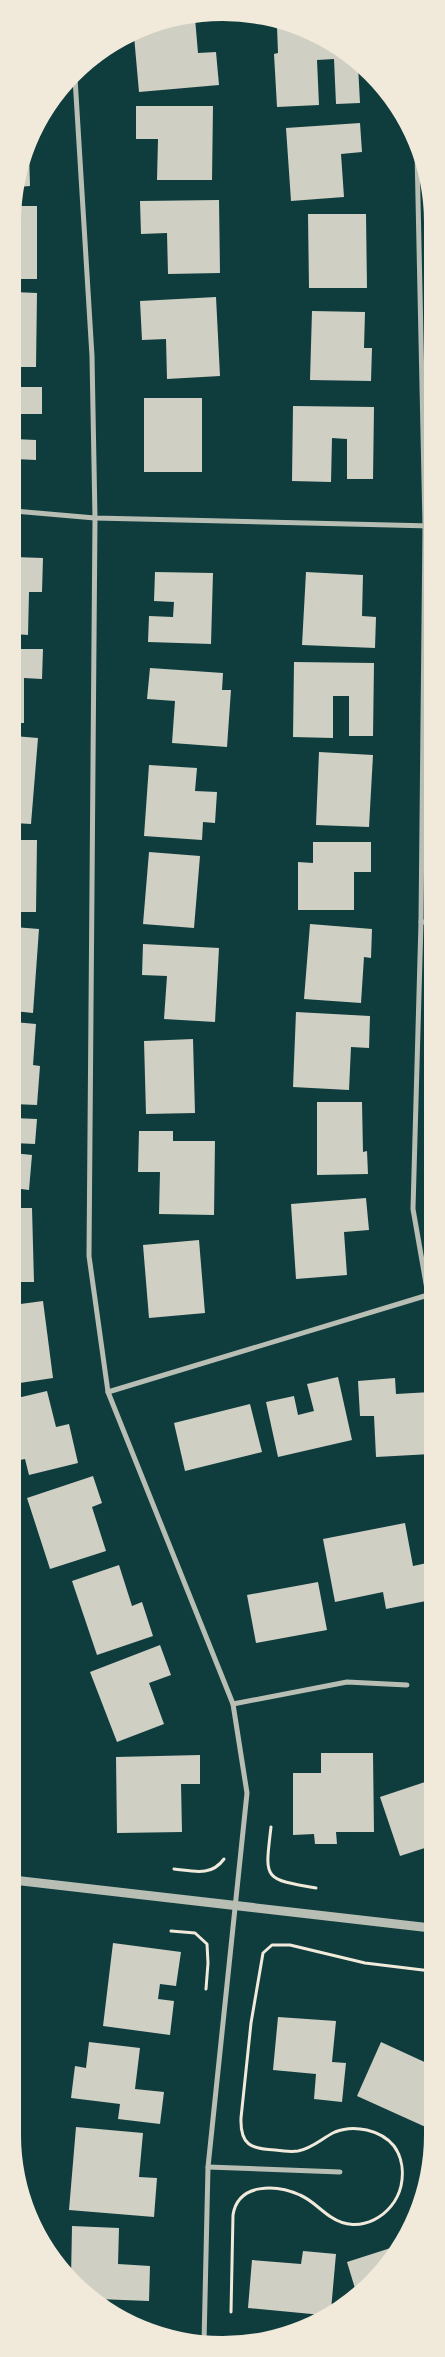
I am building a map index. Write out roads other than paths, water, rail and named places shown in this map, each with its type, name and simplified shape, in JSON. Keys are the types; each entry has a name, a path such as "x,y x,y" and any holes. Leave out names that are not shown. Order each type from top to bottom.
{"street":[{"path":"75,85 92,356 95,518 89,1256 108,1392 233,1704 247,1794 208,2167 204,2335"},
{"path":"421,190 424,439"},
{"path":"21,512 95,518 424,526"},
{"path":"424,625 421,922 413,1209 424,1272"},
{"path":"108,1392 424,1296"},
{"path":"233,1704 347,1682 407,1684"},
{"path":"21,1881 424,1927"},
{"path":"208,2167 340,2172"}]}
